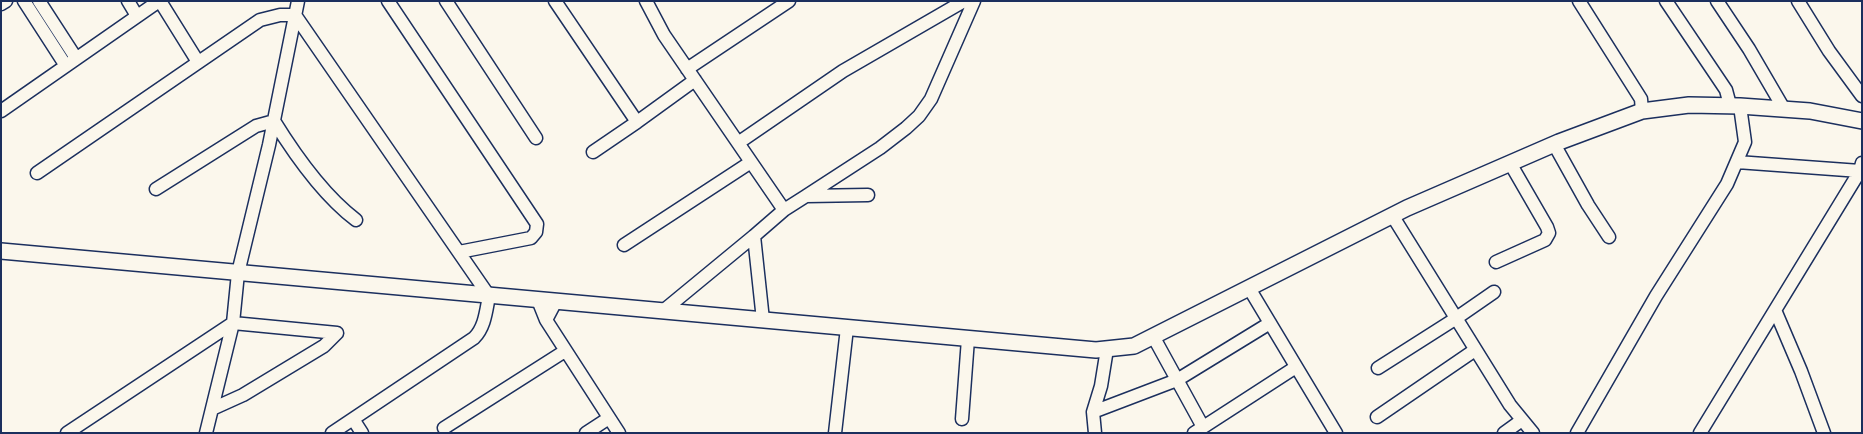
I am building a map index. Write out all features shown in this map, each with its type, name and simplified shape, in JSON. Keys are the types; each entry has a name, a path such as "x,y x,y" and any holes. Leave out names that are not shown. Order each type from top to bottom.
{"street":[{"path":"1,4 6,1"},
{"path":"24,1 66,66"},
{"path":"39,1 76,58"},
{"path":"128,1 137,16"},
{"path":"1,111 159,1 198,62"},
{"path":"206,433 233,323 238,273 274,121 298,1"},
{"path":"388,1 537,224 536,232 531,238 459,252"},
{"path":"446,1 536,138"},
{"path":"555,1 637,122"},
{"path":"646,1 664,35 784,210"},
{"path":"687,68 789,1"},
{"path":"738,143 843,71 964,1"},
{"path":"663,311 784,210 880,148 919,116 931,99 974,1"},
{"path":"1579,1 1641,99 1642,111"},
{"path":"1577,433 1656,296 1727,184 1745,142 1735,106 1726,90 1666,1"},
{"path":"1717,1 1749,49 1784,109"},
{"path":"1798,1 1829,51 1862,96"},
{"path":"37,173 260,20 280,15 295,15"},
{"path":"295,15 489,296 484,322 480,332 474,338 332,433"},
{"path":"593,152 695,80"},
{"path":"1,252 1096,350 1134,346 1392,215 1554,144 1642,111 1689,105 1735,106 1810,111 1862,121"},
{"path":"156,189 256,126 274,121"},
{"path":"274,121 284,138 326,193 356,220"},
{"path":"1554,144 1588,205 1609,237"},
{"path":"624,245 751,162"},
{"path":"1700,433 1861,167 1737,162"},
{"path":"1496,262 1545,240 1548,233 1547,227 1510,163"},
{"path":"806,196 868,195"},
{"path":"1392,215 1455,319 1510,405 1533,433"},
{"path":"754,236 762,320"},
{"path":"1249,288 1336,433"},
{"path":"1378,368 1455,319 1494,292"},
{"path":"538,300 546,320 619,433"},
{"path":"546,320 556,301"},
{"path":"1775,310 1801,371 1821,431"},
{"path":"67,433 233,323 338,333 324,346 256,387 212,409"},
{"path":"1093,412 1177,380 1270,323"},
{"path":"835,433 847,328"},
{"path":"1153,336 1177,380 1199,430 1296,367"},
{"path":"962,419 968,338"},
{"path":"1095,433 1093,412 1101,386 1107,349"},
{"path":"1377,417 1475,350"},
{"path":"444,428 565,351"},
{"path":"586,433 609,418"},
{"path":"353,419 362,433"},
{"path":"1504,433 1522,420"}]}
